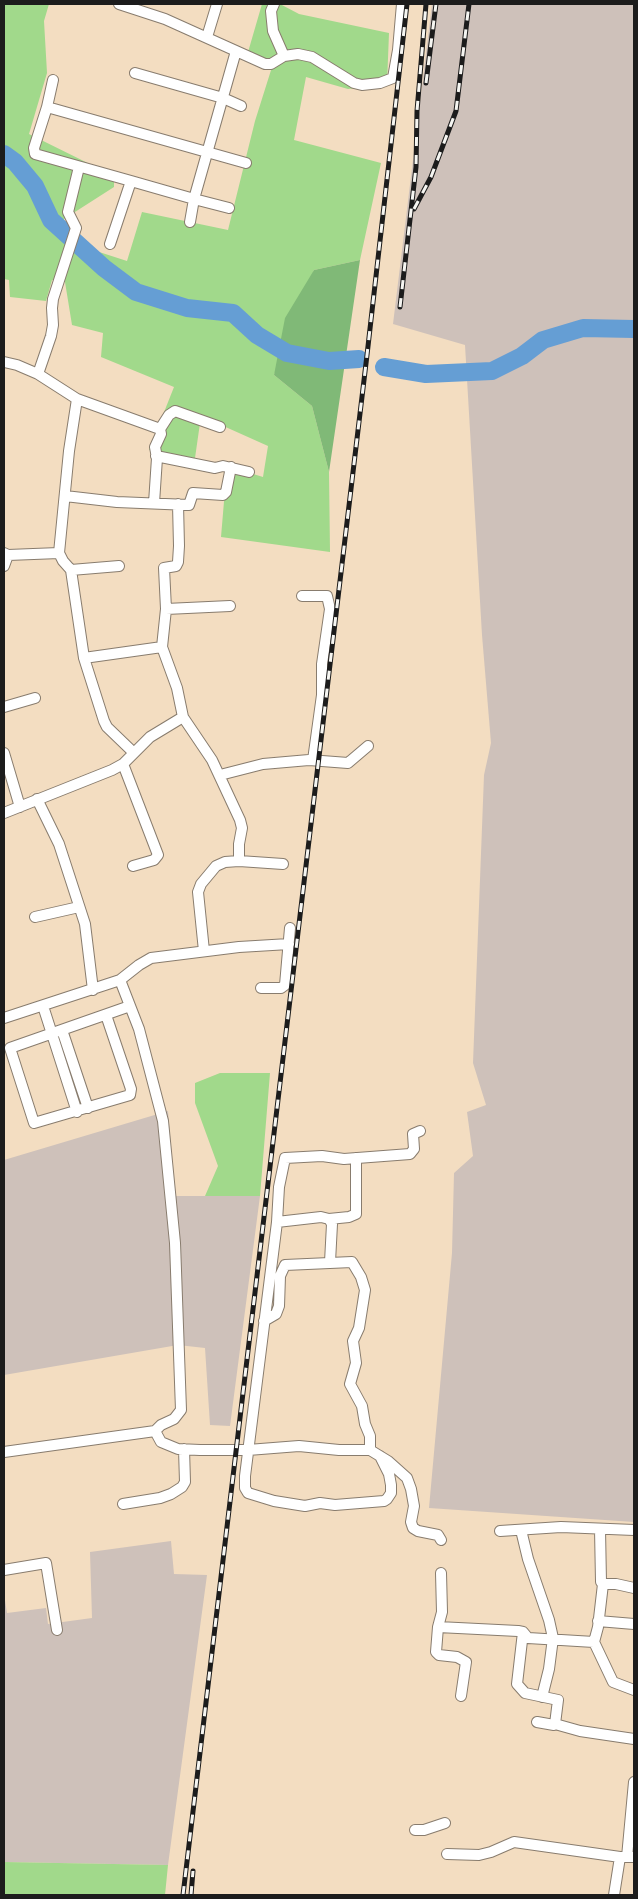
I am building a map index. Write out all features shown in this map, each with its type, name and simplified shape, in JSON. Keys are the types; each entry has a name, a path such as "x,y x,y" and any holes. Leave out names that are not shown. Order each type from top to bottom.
{"street":[{"path":"119,4 166,19 265,64 271,64 284,56 298,54 312,57 354,83 372,85 393,78 398,50 402,4"},
{"path":"207,37 218,4"},
{"path":"274,4 271,11 273,31 284,56"},
{"path":"190,222 194,199 236,51"},
{"path":"135,73 224,98 241,106"},
{"path":"53,80 34,148 35,154 229,208"},
{"path":"47,107 246,163"},
{"path":"38,374 51,336 53,300 76,228 68,212 79,167"},
{"path":"110,244 131,181"},
{"path":"4,362 38,374 77,399 160,428"},
{"path":"77,399 59,552 63,561 72,570 84,658 104,721 107,727 134,753"},
{"path":"154,503 155,447 161,434 160,428 169,415 175,411 220,427"},
{"path":"156,456 214,468 220,466 232,467 249,472"},
{"path":"65,496 117,502 189,505 193,493 223,495 226,492 232,467"},
{"path":"178,504 178,562 176,566 164,568 166,609 162,647 177,688 184,716 220,775 242,824 239,862"},
{"path":"4,566 6,554 59,552"},
{"path":"72,570 119,566"},
{"path":"302,596 327,596 330,609 322,664 322,694 313,760"},
{"path":"166,609 230,606"},
{"path":"84,658 162,647"},
{"path":"4,707 36,698"},
{"path":"4,813 123,764 150,737 184,716"},
{"path":"220,775 263,764 313,760 348,763 368,746"},
{"path":"5,760 20,807"},
{"path":"123,764 158,855 154,860 133,866"},
{"path":"37,799 59,844 80,907 86,930 92,990"},
{"path":"204,951 199,888 218,864 239,862 283,864"},
{"path":"35,917 80,907"},
{"path":"261,988 281,988 285,985 290,928"},
{"path":"4,1018 120,980 138,965 151,958 204,951 289,944"},
{"path":"4,1452 155,1431 161,1425 174,1419 181,1410 175,1243 162,1111 139,1029 120,980"},
{"path":"43,1006 77,1112"},
{"path":"106,1015 131,1092 130,1095 34,1123 9,1050 11,1047 130,1006"},
{"path":"62,1030 88,1108"},
{"path":"380,1456 389,1474 391,1485 391,1493 387,1499 335,1505 320,1503 305,1506 248,1494 244,1485 284,1158 322,1156 356,1158 412,1153 414,1149 413,1134 420,1132"},
{"path":"277,1222 321,1217 329,1219 350,1217 356,1214 356,1158"},
{"path":"329,1219 332,1224 330,1262"},
{"path":"264,1320 276,1314 280,1306 280,1276 284,1265 352,1262 364,1284 364,1306 359,1328 353,1341 356,1362 350,1384 362,1406 365,1424 370,1436 370,1450"},
{"path":"155,1431 161,1442 174,1448 184,1449 248,1450 299,1446 339,1450 370,1450 407,1478 414,1506 411,1522 413,1528 418,1531 438,1535 441,1540"},
{"path":"123,1504 160,1498 182,1487 185,1482 184,1449"},
{"path":"500,1531 561,1528 634,1530"},
{"path":"600,1529 601,1579 603,1584 594,1642 613,1682 634,1690"},
{"path":"521,1530 528,1559 549,1620 553,1638 549,1670 542,1697"},
{"path":"4,1570 46,1564 57,1630"},
{"path":"441,1574 442,1608 441,1622 438,1627 436,1654 458,1657 466,1662 461,1696"},
{"path":"603,1584 616,1584 634,1588"},
{"path":"598,1621 634,1624"},
{"path":"438,1627 523,1632 528,1638 553,1638 594,1642"},
{"path":"523,1632 517,1684 525,1693 558,1700 555,1724"},
{"path":"537,1722 634,1739"},
{"path":"614,1895 627,1857 634,1782"},
{"path":"415,1830 424,1830 445,1823"},
{"path":"447,1854 479,1856 514,1842 627,1857"}],"shaded area":[{"path":"432,4 634,4 634,1522 429,1508 452,1253 454,1173 473,1156 467,1112 486,1105 473,1063 484,775 491,743 482,635 465,345 393,324"},
{"path":"168,1111 175,1196 260,1196 230,1426 210,1425 205,1348 178,1345 4,1375 4,1160"},
{"path":"171,1541 174,1574 207,1575 168,1865 4,1862 4,1594 7,1613 46,1608 48,1624 92,1618 90,1552"}],"green space":[{"path":"4,4 49,4 44,21 47,73 29,134 114,176 114,187 64,219 62,240 127,261 142,212 228,230 255,121 272,67 246,59 262,4 280,4 299,14 389,33 387,84 348,89 306,77 294,140 381,163 360,260 314,270 274,375 312,406 329,472 330,552 221,537 227,466 263,477 268,446 201,416 195,458 149,450 174,387 101,357 103,333 72,325 65,282 52,280 46,301 10,297 9,280 4,279"},
{"path":"360,260 329,472 312,406 274,375 285,318 314,270"},
{"path":"220,1073 270,1073 260,1196 205,1196 218,1166 195,1103 195,1083"},
{"path":"4,1862 168,1865 165,1895 4,1895"}],"waterway":[{"path":"4,154 15,162 35,186 51,220 104,268 136,292 187,308 233,313 257,335 287,353 329,361 359,359"},
{"path":"384,367 426,374 492,371 522,356 543,340 583,328 634,329"}],"railway":[{"path":"183,1895 367,355 407,4"},
{"path":"400,307 416,167 417,111 426,4"},
{"path":"426,83 436,4"},
{"path":"414,209 431,177 456,111 469,4"},
{"path":"191,1895 193,1871"}]}
